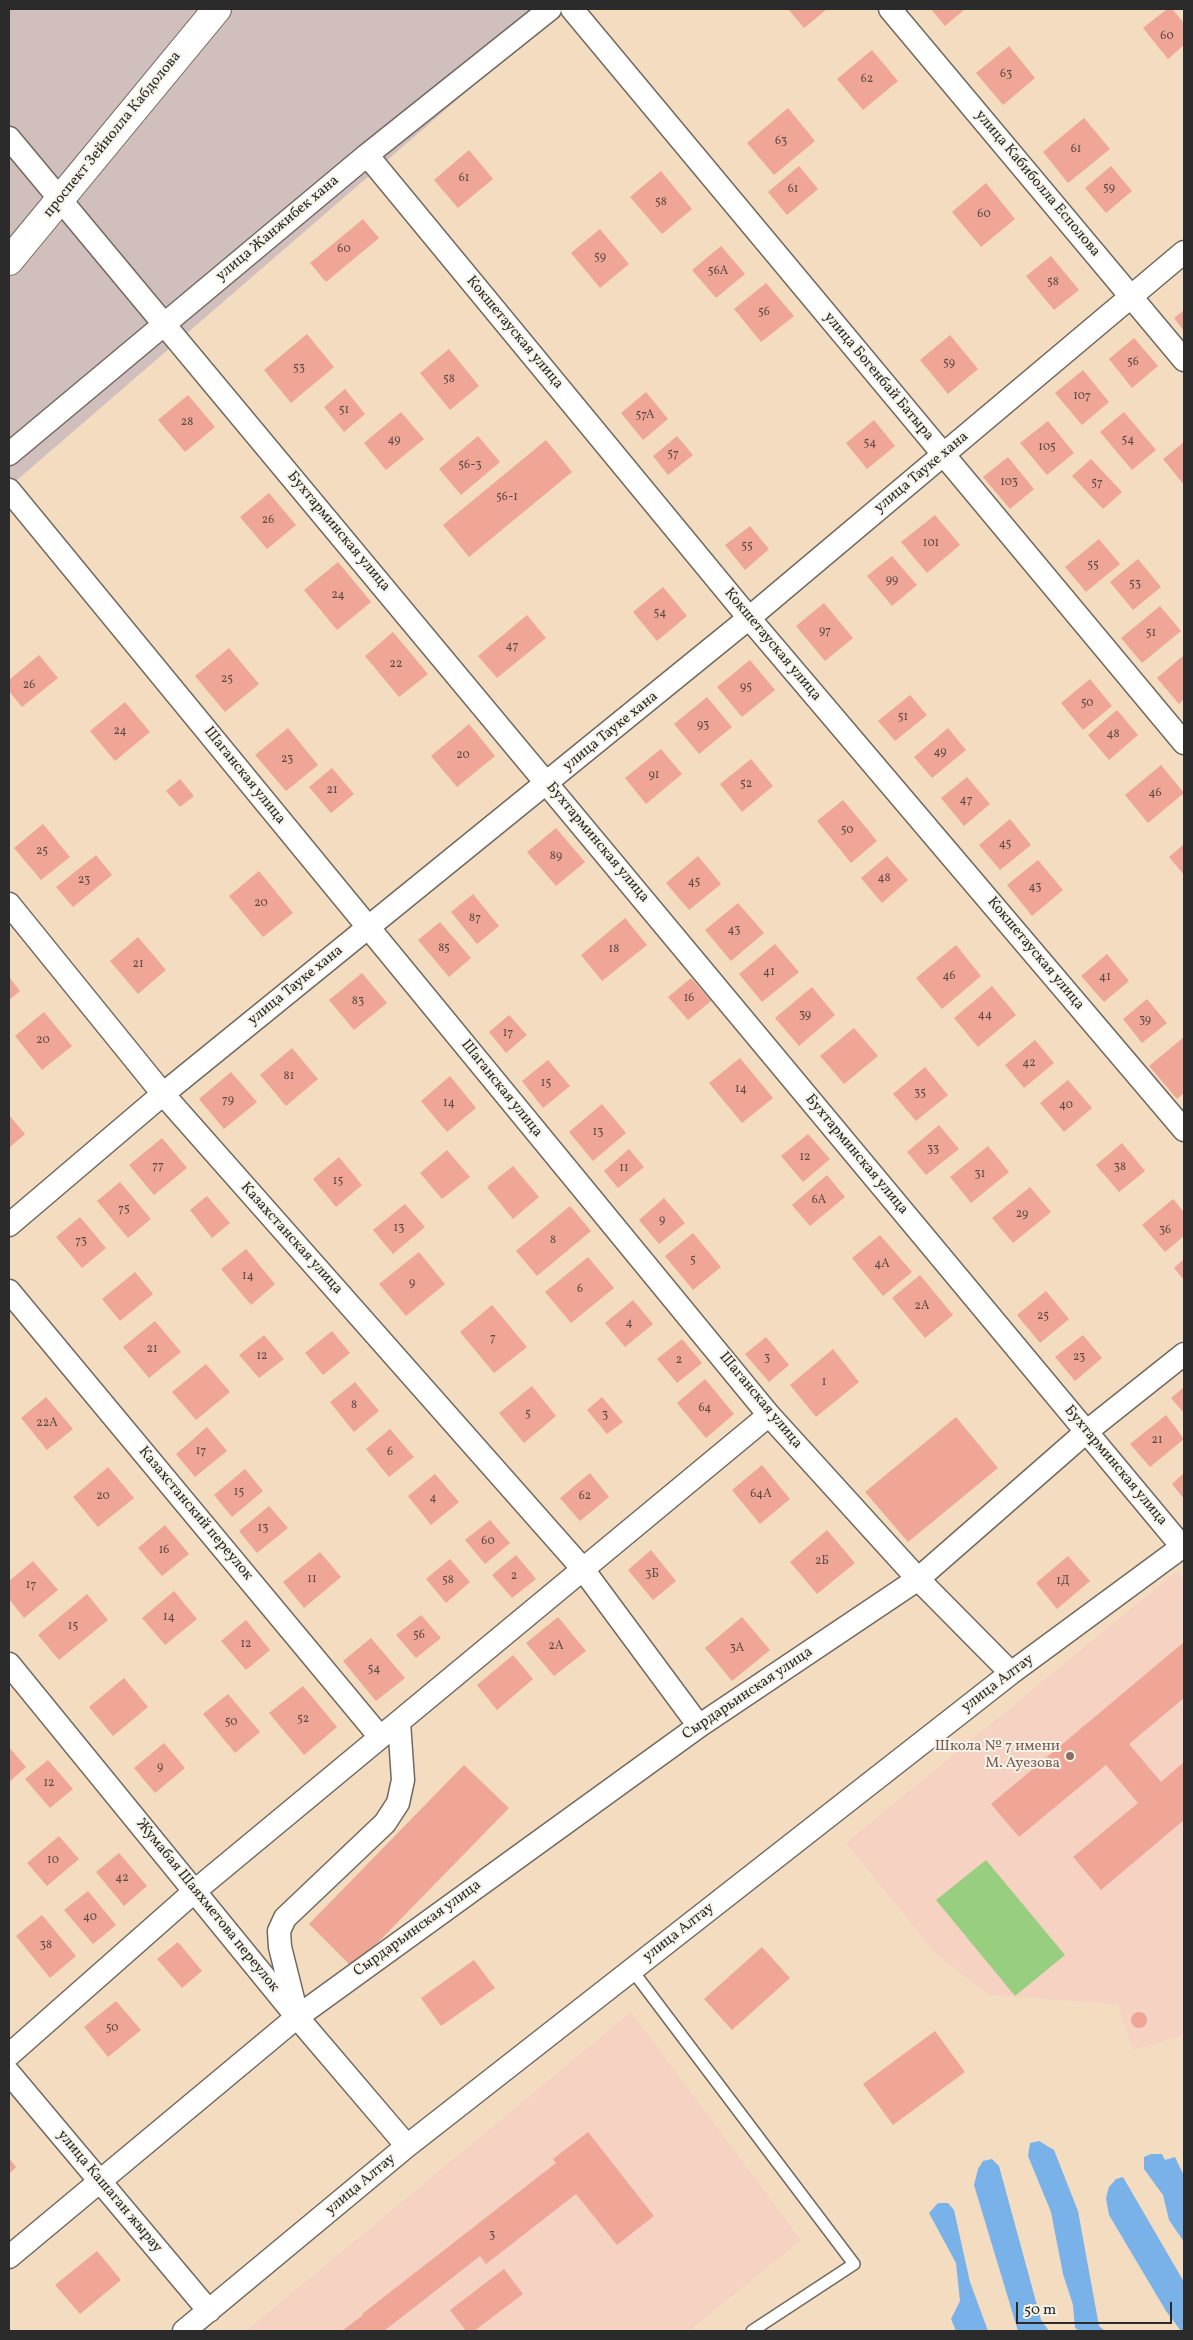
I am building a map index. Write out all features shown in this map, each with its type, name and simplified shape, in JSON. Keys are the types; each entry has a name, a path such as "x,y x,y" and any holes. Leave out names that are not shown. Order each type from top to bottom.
{"main road":[{"name":"проспект Зейнолла Кабдолова","path":"9,261 216,9"}],"street":[{"name":"улица Жанжибек хана","path":"9,454 367,156 550,9"},
{"name":"улица Богенбай Батыра","path":"572,9 1184,743"},
{"name":"улица Кабиболла Есполова","path":"890,9 1184,360"},
{"name":"Бухтарминская улица","path":"9,138 1183,1548"},
{"name":"Кокшетауская улица","path":"367,156 749,618 1184,1130"},
{"name":"улица Тауке хана","path":"9,1225 163,1094 548,784 749,618 1184,252"},
{"name":"Шаганская улица","path":"9,490 769,1415 918,1579 1011,1673"},
{"name":"Казахстанская улица","path":"9,904 163,1094 582,1568 699,1726"},
{"name":"Казахстанский переулок","path":"9,1290 380,1737"},
{"name":"Сырдарьинская улица","path":"297,2017 699,1726 918,1579 1086,1432 1184,1354"},
{"path":"9,2055 196,1890 582,1568 769,1415"},
{"name":"улица Алтау","path":"184,2331 407,2146 1011,1673 1183,1548"},
{"name":"Жумабая Шаяхметова переулок","path":"9,1664 196,1890 297,2017 407,2146"},
{"path":"9,2257 297,2017 280,1947 280,1931 285,1918 385,1823 398,1803 403,1780 399,1722"},
{"name":"улица Кашаган жырау","path":"9,2073 209,2311"}],"lane":[{"path":"632,1970 854,2264 752,2331"}],"shaded area":[{"path":"9,9 562,9 9,487"},
{"path":"1177,1571 1184,1578 1184,2035 1133,2050 1118,2004 989,1995 936,1954 846,1843"},
{"path":"631,2012 801,2240 689,2331 246,2331"}],"green space":[{"path":"986,1860 1065,1955 1015,1996 936,1900"}],"water":[{"path":"1039,2141 1054,2150 1078,2211 1099,2326 1105,2331 1080,2331 1075,2328 1073,2305 1063,2274 1051,2212 1028,2156 1030,2143"},
{"path":"1151,2154 1162,2154 1165,2160 1175,2157 1184,2176 1184,2242 1169,2220 1163,2195 1144,2169 1144,2157"},
{"path":"992,2159 999,2166 1041,2320 1049,2331 1018,2331 974,2185 978,2169 983,2161"},
{"path":"1123,2177 1184,2282 1184,2331 1181,2331 1166,2311 1109,2215 1106,2198 1109,2187 1116,2179"},
{"path":"938,2203 948,2203 954,2210 970,2282 988,2331 956,2331 951,2319 960,2301 956,2263 929,2213"}],"building":[{"path":"788,9 827,9 804,28"},
{"path":"931,9 965,9 945,26"},
{"path":"1167,9 1172,9 1184,23 1184,45 1168,59 1143,28"},
{"path":"1009,46 1035,78 1003,105 976,73"},
{"path":"872,50 898,81 863,110 837,79"},
{"path":"788,108 815,141 774,175 747,143"},
{"path":"1084,118 1110,149 1068,183 1043,152"},
{"path":"469,150 493,179 458,208 434,180"},
{"path":"799,166 818,189 787,215 768,192"},
{"path":"1111,166 1132,191 1106,213 1085,188"},
{"path":"661,171 692,209 662,234 630,197"},
{"path":"986,183 1015,219 981,247 952,212"},
{"path":"363,219 379,238 326,282 310,263"},
{"path":"600,229 629,264 600,288 571,253"},
{"path":"721,246 745,274 716,298 692,270"},
{"path":"1051,256 1079,290 1054,310 1026,276"},
{"path":"766,283 794,316 761,342 734,309"},
{"path":"1184,310 1184,331 1174,318"},
{"path":"307,334 334,367 291,403 264,370"},
{"path":"950,335 978,369 948,394 920,360"},
{"path":"1134,338 1158,366 1132,388 1109,359"},
{"path":"449,349 479,386 450,410 420,373"},
{"path":"1083,370 1109,402 1082,425 1055,393"},
{"path":"345,389 365,414 344,432 324,407"},
{"path":"646,392 668,419 643,440 621,413"},
{"path":"188,395 215,427 185,452 158,420"},
{"path":"401,412 424,439 386,470 364,443"},
{"path":"1124,412 1156,450 1132,470 1100,432"},
{"path":"874,420 895,446 867,469 846,443"},
{"path":"1048,421 1074,453 1047,475 1020,443"},
{"path":"478,436 500,462 461,495 439,469"},
{"path":"677,436 693,455 668,475 653,456"},
{"path":"546,440 572,472 469,557 443,525"},
{"path":"1184,442 1184,485 1163,459"},
{"path":"1008,457 1034,489 1010,509 983,477"},
{"path":"1091,459 1122,492 1103,509 1072,476"},
{"path":"269,493 296,525 267,549 240,517"},
{"path":"935,515 960,545 927,573 901,542"},
{"path":"750,526 769,549 745,570 725,545"},
{"path":"1099,539 1120,564 1086,592 1065,567"},
{"path":"892,556 917,585 892,606 867,576"},
{"path":"1138,559 1161,587 1133,610 1110,582"},
{"path":"338,562 371,602 337,630 304,590"},
{"path":"663,587 687,616 657,641 633,612"},
{"path":"824,603 853,638 825,661 796,626"},
{"path":"1160,606 1181,631 1142,663 1121,638"},
{"path":"527,615 546,638 497,678 478,656"},
{"path":"393,632 428,674 399,697 365,656"},
{"path":"229,648 259,684 225,712 195,676"},
{"path":"39,655 58,678 22,707 9,691 9,680"},
{"path":"1184,655 1184,699 1179,704 1157,678"},
{"path":"750,660 775,690 742,717 717,687"},
{"path":"1090,679 1112,706 1083,730 1061,703"},
{"path":"910,695 927,715 895,741 878,721"},
{"path":"707,697 732,727 699,754 674,724"},
{"path":"125,702 150,732 115,761 90,731"},
{"path":"1117,710 1138,735 1109,760 1088,735"},
{"path":"469,724 495,756 457,787 431,756"},
{"path":"288,728 318,765 286,791 255,755"},
{"path":"948,728 966,750 932,778 914,757"},
{"path":"661,749 682,774 646,804 625,778"},
{"path":"751,759 773,786 742,812 720,784"},
{"path":"1161,765 1184,793 1148,823 1125,795"},
{"path":"332,768 354,794 331,813 309,787"},
{"path":"967,777 990,804 964,826 941,798"},
{"path":"180,779 194,796 180,807 166,791"},
{"path":"843,800 877,841 851,863 817,821"},
{"path":"1010,819 1031,845 1000,870 979,845"},
{"path":"43,824 70,857 41,880 14,848"},
{"path":"556,828 585,862 556,886 527,852"},
{"path":"1184,844 1184,875 1169,857"},
{"path":"96,855 112,875 73,907 56,887"},
{"path":"698,856 721,884 689,910 666,883"},
{"path":"887,856 908,880 882,903 861,878"},
{"path":"1038,860 1063,890 1032,916 1007,885"},
{"path":"259,871 293,913 263,937 229,896"},
{"path":"473,894 499,926 477,944 451,912"},
{"path":"738,903 764,933 731,961 705,930"},
{"path":"625,918 647,945 602,981 581,955"},
{"path":"440,922 471,958 449,977 418,940"},
{"path":"138,937 166,970 138,994 110,961"},
{"path":"775,944 799,972 762,1002 739,974"},
{"path":"956,945 981,976 942,1009 916,978"},
{"path":"1107,954 1129,981 1104,1002 1081,976"},
{"path":"362,973 387,1003 354,1030 329,1000"},
{"path":"9,977 20,991 9,1000"},
{"path":"691,978 711,1001 688,1020 668,997"},
{"path":"992,986 1016,1015 978,1047 954,1018"},
{"path":"812,987 835,1015 799,1046 775,1018"},
{"path":"1147,999 1167,1023 1142,1043 1123,1019"},
{"path":"44,1012 72,1046 42,1070 15,1036"},
{"path":"509,1015 527,1035 506,1053 489,1032"},
{"path":"854,1028 878,1056 844,1084 820,1056"},
{"path":"1184,1037 1184,1093 1177,1099 1149,1066"},
{"path":"1035,1040 1054,1063 1024,1088 1005,1065"},
{"path":"292,1048 318,1079 286,1106 260,1075"},
{"path":"740,1058 773,1098 742,1123 709,1083"},
{"path":"548,1060 570,1086 543,1108 522,1081"},
{"path":"925,1067 948,1095 916,1121 893,1094"},
{"path":"231,1072 257,1102 224,1129 199,1099"},
{"path":"450,1076 476,1108 447,1132 421,1101"},
{"path":"1068,1080 1092,1108 1064,1132 1040,1103"},
{"path":"602,1104 626,1133 593,1161 569,1132"},
{"path":"9,1115 25,1134 9,1148"},
{"path":"939,1125 959,1149 926,1175 907,1152"},
{"path":"808,1134 830,1159 803,1182 781,1156"},
{"path":"162,1138 187,1168 154,1195 129,1165"},
{"path":"1122,1143 1145,1171 1119,1192 1096,1165"},
{"path":"988,1146 1009,1172 971,1203 950,1177"},
{"path":"629,1149 644,1167 618,1188 604,1171"},
{"path":"447,1150 470,1177 442,1199 420,1173"},
{"path":"339,1157 362,1185 336,1207 313,1179"},
{"path":"513,1166 539,1197 513,1219 487,1187"},
{"path":"827,1175 845,1197 810,1226 792,1205"},
{"path":"120,1182 151,1219 128,1238 97,1201"},
{"path":"1030,1187 1051,1212 1013,1243 992,1218"},
{"path":"207,1196 230,1223 212,1238 190,1210"},
{"path":"664,1198 685,1223 659,1244 639,1220"},
{"path":"1173,1199 1184,1212 1184,1236 1165,1252 1142,1225"},
{"path":"405,1204 425,1227 393,1254 373,1230"},
{"path":"570,1206 591,1231 537,1276 516,1251"},
{"path":"80,1217 106,1248 82,1268 56,1237"},
{"path":"693,1233 721,1267 693,1290 665,1256"},
{"path":"880,1235 912,1272 883,1296 852,1258"},
{"path":"246,1249 275,1284 251,1305 221,1269"},
{"path":"419,1252 445,1284 406,1316 379,1284"},
{"path":"588,1257 614,1288 571,1323 545,1292"},
{"path":"1184,1259 1184,1280 1174,1268"},
{"path":"135,1272 153,1294 120,1321 102,1299"},
{"path":"920,1275 953,1315 925,1338 892,1298"},
{"path":"1046,1291 1069,1319 1040,1343 1017,1315"},
{"path":"633,1300 653,1324 625,1347 605,1323"},
{"path":"492,1305 527,1347 494,1373 460,1332"},
{"path":"155,1321 181,1352 149,1378 123,1347"},
{"path":"332,1331 350,1353 323,1375 305,1353"},
{"path":"264,1335 284,1359 259,1378 239,1355"},
{"path":"1083,1335 1102,1358 1075,1381 1055,1357"},
{"path":"766,1337 789,1365 769,1382 745,1354"},
{"path":"682,1339 702,1363 677,1383 657,1359"},
{"path":"833,1349 859,1382 816,1417 790,1385"},
{"path":"206,1364 230,1392 196,1420 172,1392"},
{"path":"705,1379 734,1414 706,1438 677,1403"},
{"path":"355,1382 379,1411 354,1432 330,1402"},
{"path":"532,1386 556,1416 524,1443 499,1413"},
{"path":"1184,1387 1184,1413 1171,1398"},
{"path":"46,1397 73,1429 47,1450 21,1418"},
{"path":"602,1397 623,1422 607,1434 587,1410"},
{"path":"1166,1415 1184,1439 1150,1467 1130,1444"},
{"path":"956,1417 998,1468 908,1542 865,1492"},
{"path":"207,1427 227,1451 195,1477 176,1454"},
{"path":"390,1429 414,1457 389,1477 366,1449"},
{"path":"762,1465 790,1499 760,1524 732,1490"},
{"path":"108,1467 134,1498 98,1527 73,1497"},
{"path":"245,1469 263,1491 232,1517 214,1495"},
{"path":"590,1473 609,1497 580,1521 560,1498"},
{"path":"1184,1473 1184,1499 1172,1484"},
{"path":"435,1474 459,1502 431,1525 408,1496"},
{"path":"269,1506 288,1528 257,1553 239,1531"},
{"path":"490,1520 510,1543 485,1564 465,1540"},
{"path":"165,1525 189,1554 162,1576 138,1548"},
{"path":"827,1530 855,1563 817,1594 790,1562"},
{"path":"651,1550 676,1581 653,1600 628,1570"},
{"path":"320,1552 341,1577 304,1608 283,1582"},
{"path":"516,1555 536,1579 512,1598 492,1575"},
{"path":"1068,1556 1090,1581 1057,1609 1036,1583"},
{"path":"450,1559 470,1582 446,1603 426,1579"},
{"path":"33,1561 58,1590 24,1618 9,1599 9,1581"},
{"path":"174,1591 197,1619 165,1645 142,1618"},
{"path":"87,1594 108,1620 59,1660 38,1635"},
{"path":"421,1615 441,1638 416,1658 396,1635"},
{"path":"558,1617 586,1651 554,1676 526,1643"},
{"path":"742,1617 770,1650 732,1681 705,1648"},
{"path":"246,1620 270,1650 246,1670 221,1641"},
{"path":"371,1638 405,1678 376,1701 343,1661"},
{"path":"1184,1642 1184,1698 1129,1744 1161,1782 1184,1762 1184,1820 1101,1890 1073,1857 1138,1803 1106,1765 1019,1837 991,1804"},
{"path":"513,1655 533,1679 497,1710 477,1685"},
{"path":"124,1678 148,1707 113,1736 89,1707"},
{"path":"303,1686 337,1727 304,1755 269,1713"},
{"path":"228,1694 260,1732 235,1753 203,1714"},
{"path":"164,1743 185,1768 155,1793 134,1768"},
{"path":"9,1747 26,1767 9,1782"},
{"path":"48,1760 73,1789 50,1808 25,1779"},
{"path":"464,1765 509,1808 353,1968 309,1924"},
{"path":"59,1836 79,1859 47,1886 27,1863"},
{"path":"119,1853 147,1886 124,1906 96,1872"},
{"path":"88,1891 116,1925 93,1944 64,1910"},
{"path":"42,1915 76,1956 50,1978 16,1936"},
{"path":"178,1942 202,1971 182,1988 157,1959"},
{"path":"762,1947 790,1978 732,2030 704,1999"},
{"path":"474,1960 495,1988 441,2026 421,1998"},
{"path":"116,2001 141,2030 108,2057 84,2027"},
{"path":"1139,2012 1145,2014 1147,2020 1145,2026 1139,2028 1133,2026 1131,2020 1133,2014"},
{"path":"935,2031 965,2072 893,2125 863,2084"},
{"path":"588,2132 654,2216 617,2245 576,2194 486,2264 480,2256 384,2331 342,2331 556,2163 553,2159"},
{"path":"9,2158 16,2167 9,2174"},
{"path":"97,2251 121,2280 80,2314 55,2285"},
{"path":"504,2269 523,2294 474,2331 466,2331 450,2310"}],"place":[{"name":"Школа № 7 имени М. Ауезова","path":"1070,1756"}]}
